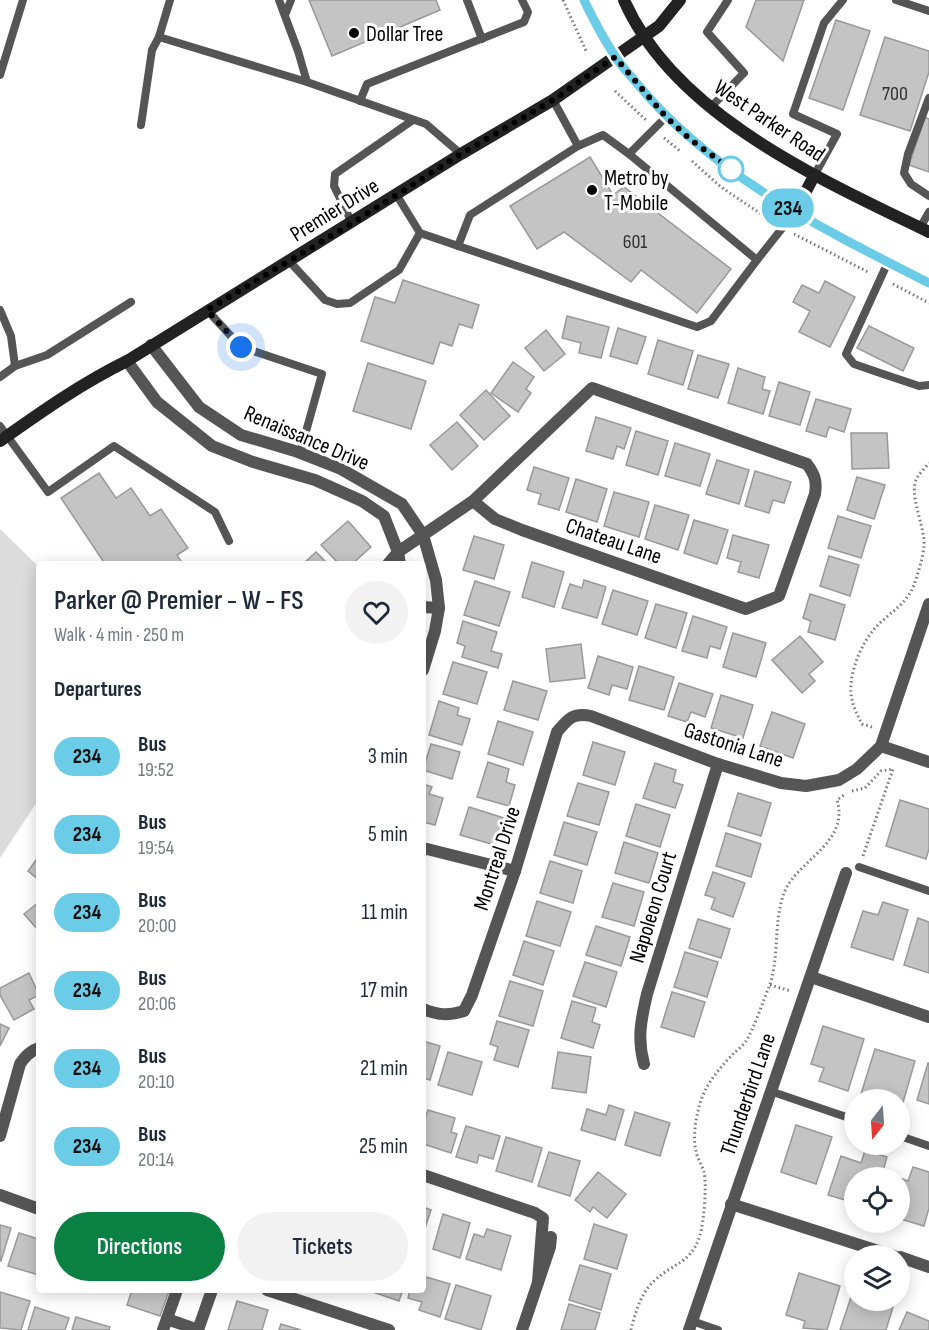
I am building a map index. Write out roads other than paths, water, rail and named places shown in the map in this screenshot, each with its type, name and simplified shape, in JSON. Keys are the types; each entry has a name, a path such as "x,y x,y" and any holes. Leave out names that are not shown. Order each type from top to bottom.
{"main road":[{"path":"584,0 615,57 666,117 691,140 757,188 795,212 929,283"},
{"name":"West Parker Road","path":"624,0 644,38 675,75 711,107 773,152 814,176 925,230"},
{"name":"Premier Drive","path":"3,434 127,361 461,154 553,100 644,38 659,26 680,0"},
{"path":"795,212 814,176"}],"street":[{"name":"Renaissance Drive","path":"151,345 199,407 241,435 298,452 341,469 402,504 423,535 436,580 439,608 435,632 426,660"},
{"name":"Renaissance Drive","path":"127,361 157,402 212,446 253,462 315,480 362,501 384,516 399,558"},
{"name":"Chateau Lane","path":"592,388 807,465 814,474 817,484 779,596 746,609 522,530 495,519 473,501 592,388"},
{"path":"288,472 298,452"},
{"path":"399,558 423,535 473,501"},
{"path":"929,604 924,634 881,746 929,762"},
{"path":"426,607 439,608"},
{"name":"Gastonia Lane","path":"568,719 581,714 591,716 718,764 781,783 806,786 839,780 857,769 881,746"},
{"name":"Montreal Drive","path":"426,1011 450,1016 464,1011 472,995 515,871 557,732 568,719"},
{"name":"Napoleon Court","path":"644,1064 639,1046 640,1024 647,994 718,764"},
{"path":"426,849 515,871"},
{"name":"Thunderbird Lane","path":"690,1326 846,873"},
{"path":"811,977 929,1017"},
{"path":"0,1136 20,1064 35,1049"},
{"path":"426,1176 535,1213 543,1218 538,1282 522,1330"},
{"path":"0,1195 36,1208"},
{"path":"731,1204 860,1245"},
{"path":"910,1260 929,1267"},
{"path":"176,1293 165,1324 198,1330 211,1293"},
{"path":"276,1293 389,1330"}],"lane":[{"path":"0,75 23,0"},
{"path":"141,125 152,50 159,37 170,0"},
{"path":"279,0 307,82"},
{"path":"285,15 291,0"},
{"path":"467,0 482,39"},
{"path":"360,101 367,84 524,22 528,12 522,0"},
{"path":"711,107 744,73 707,32 728,0"},
{"path":"814,176 837,134 793,114 824,23 843,0"},
{"path":"896,0 929,11"},
{"path":"159,37 307,82 426,124 461,154"},
{"path":"929,98 903,173 911,184 929,196"},
{"path":"553,100 579,146"},
{"path":"629,154 666,117"},
{"path":"352,222 334,186 334,174 413,120"},
{"path":"458,246 470,215 579,146 603,135 757,260"},
{"path":"396,194 420,233 697,327 711,321 795,212"},
{"path":"925,230 929,212"},
{"path":"289,261 325,300 337,304 350,303 399,270 420,233"},
{"path":"888,262 846,354 854,364 919,386 929,385"},
{"path":"0,376 15,366 47,355 131,303"},
{"path":"0,310 11,336 15,366"},
{"path":"207,310 241,347 322,374 298,452"},
{"path":"3,434 48,492 114,446 215,512 229,541"},
{"path":"859,867 929,891"},
{"path":"770,1091 844,1116"},
{"path":"910,1139 929,1146"},
{"path":"690,1326 718,1330"}],"place":[{"name":"Dollar Tree","path":"354,33"},
{"name":"Metro by T-Mobile","path":"592,190"}]}
